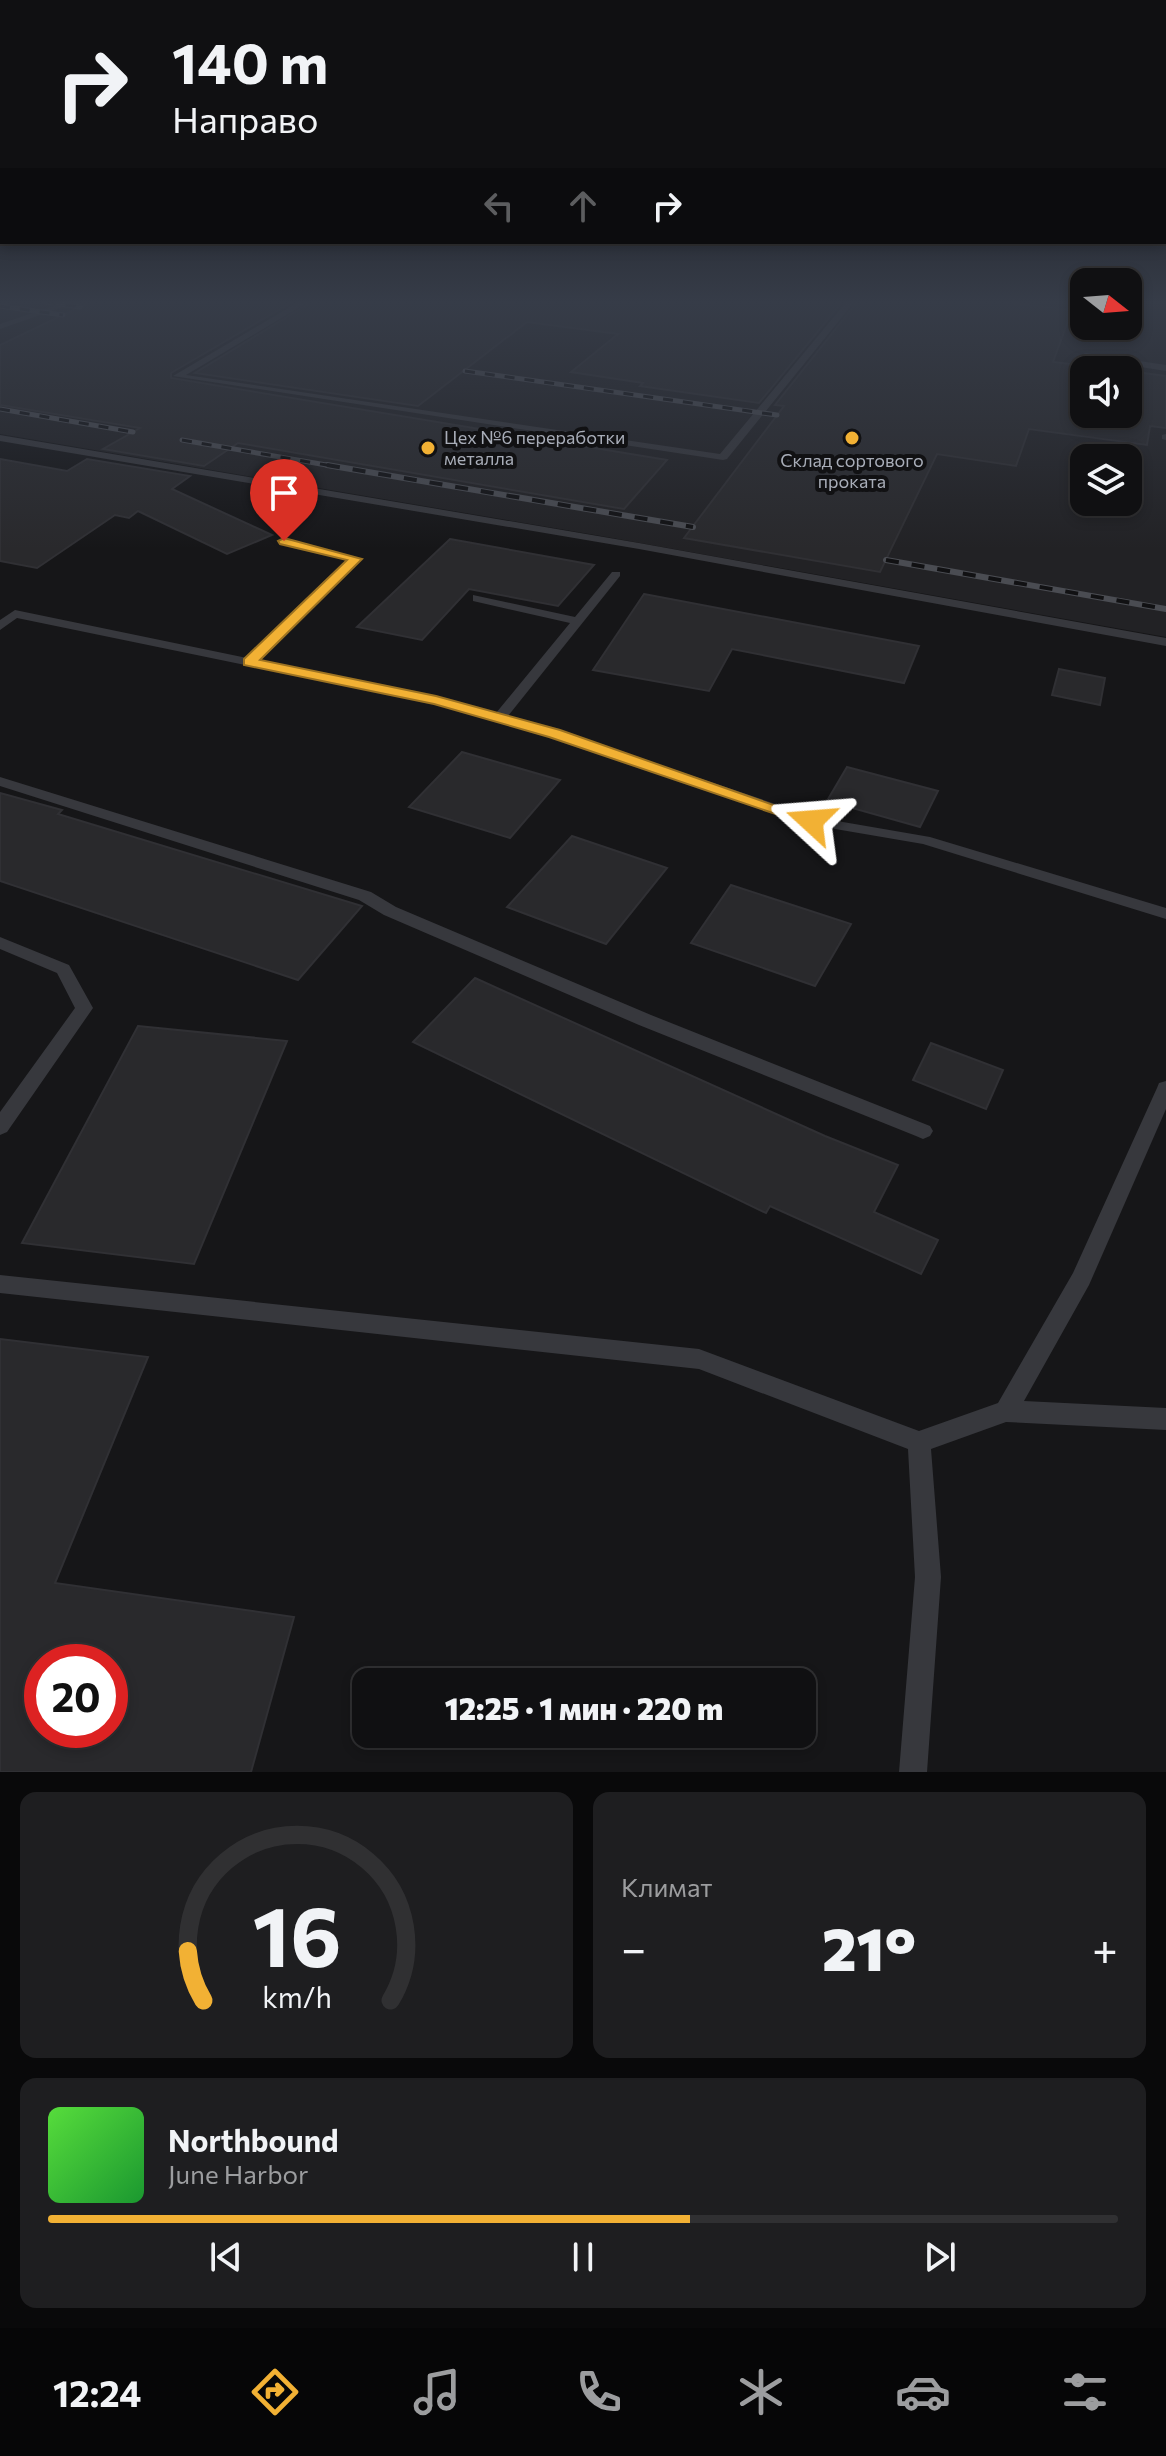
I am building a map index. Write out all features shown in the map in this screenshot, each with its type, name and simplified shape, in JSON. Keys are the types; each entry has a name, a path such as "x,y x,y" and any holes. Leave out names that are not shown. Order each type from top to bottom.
{"lane":[{"path":"229,384 723,457 783,384"},
{"path":"0,438 639,546 1166,642"},
{"path":"250,662 356,559 284,541"},
{"path":"499,718 616,574"},
{"path":"477,598 577,621"},
{"path":"0,626 15,614 436,700 811,821 925,840 1166,914"},
{"path":"0,781 365,896 390,911 645,1020 923,1131"},
{"path":"0,943 63,969 84,1008 0,1127"},
{"path":"1006,1411 1081,1278 1166,1088"},
{"path":"0,1284 699,1359 919,1442 1006,1411 1166,1419"},
{"path":"913,1772 928,1577 919,1442"}],"shaded area":[{"path":"0,384 1070,384 1070,428 1142,428 1142,384 1166,384 1166,637 601,536 0,434"}],"building":[{"name":"Цех №6 переработки металла","path":"0,384 205,384 667,460 624,509 238,443 204,466 103,449 140,428 0,405"},
{"path":"267,384 447,384 418,406"},
{"path":"642,384 775,384 759,403 640,386"},
{"name":"Склад сортового проката","path":"792,384 1070,384 1070,428 1142,428 1142,384 1166,384 1166,428 1150,426 1147,445 1029,429 1016,466 937,454 880,572 684,538 784,406 775,405"},
{"path":"0,459 67,471 87,459 190,476 172,489 272,535 227,554 138,511 129,518 115,515 37,568 0,561"},
{"path":"450,539 594,565 558,606 469,589 422,640 357,627"},
{"path":"644,594 919,646 904,683 732,649 709,691 593,670"},
{"path":"1059,669 1105,678 1100,705 1052,695"},
{"path":"462,752 560,780 510,838 409,807"},
{"path":"847,767 938,791 920,827 827,801"},
{"path":"0,793 62,810 58,814 362,906 298,980 0,881"},
{"path":"572,836 667,868 606,944 507,907"},
{"path":"731,885 851,924 815,986 691,943"},
{"path":"475,978 825,1136 898,1165 874,1212 938,1240 921,1274 770,1206 766,1213 413,1042"},
{"path":"138,1026 287,1041 194,1264 22,1243"},
{"path":"931,1043 1003,1070 986,1109 913,1080"},
{"path":"0,1339 148,1357 55,1583 294,1617 251,1772 0,1772"}],"railway":[{"path":"555,384 777,415"},
{"path":"0,409 133,432"},
{"path":"182,440 338,467"},
{"path":"327,465 693,527"},
{"path":"886,560 1166,609"}],"place":[{"name":"Склад сортового проката","path":"852,438"},
{"name":"Цех №6 переработки металла","path":"428,448"}],"route":[{"path":"284,541 356,559 250,662 436,700 555,734 811,821"}]}
